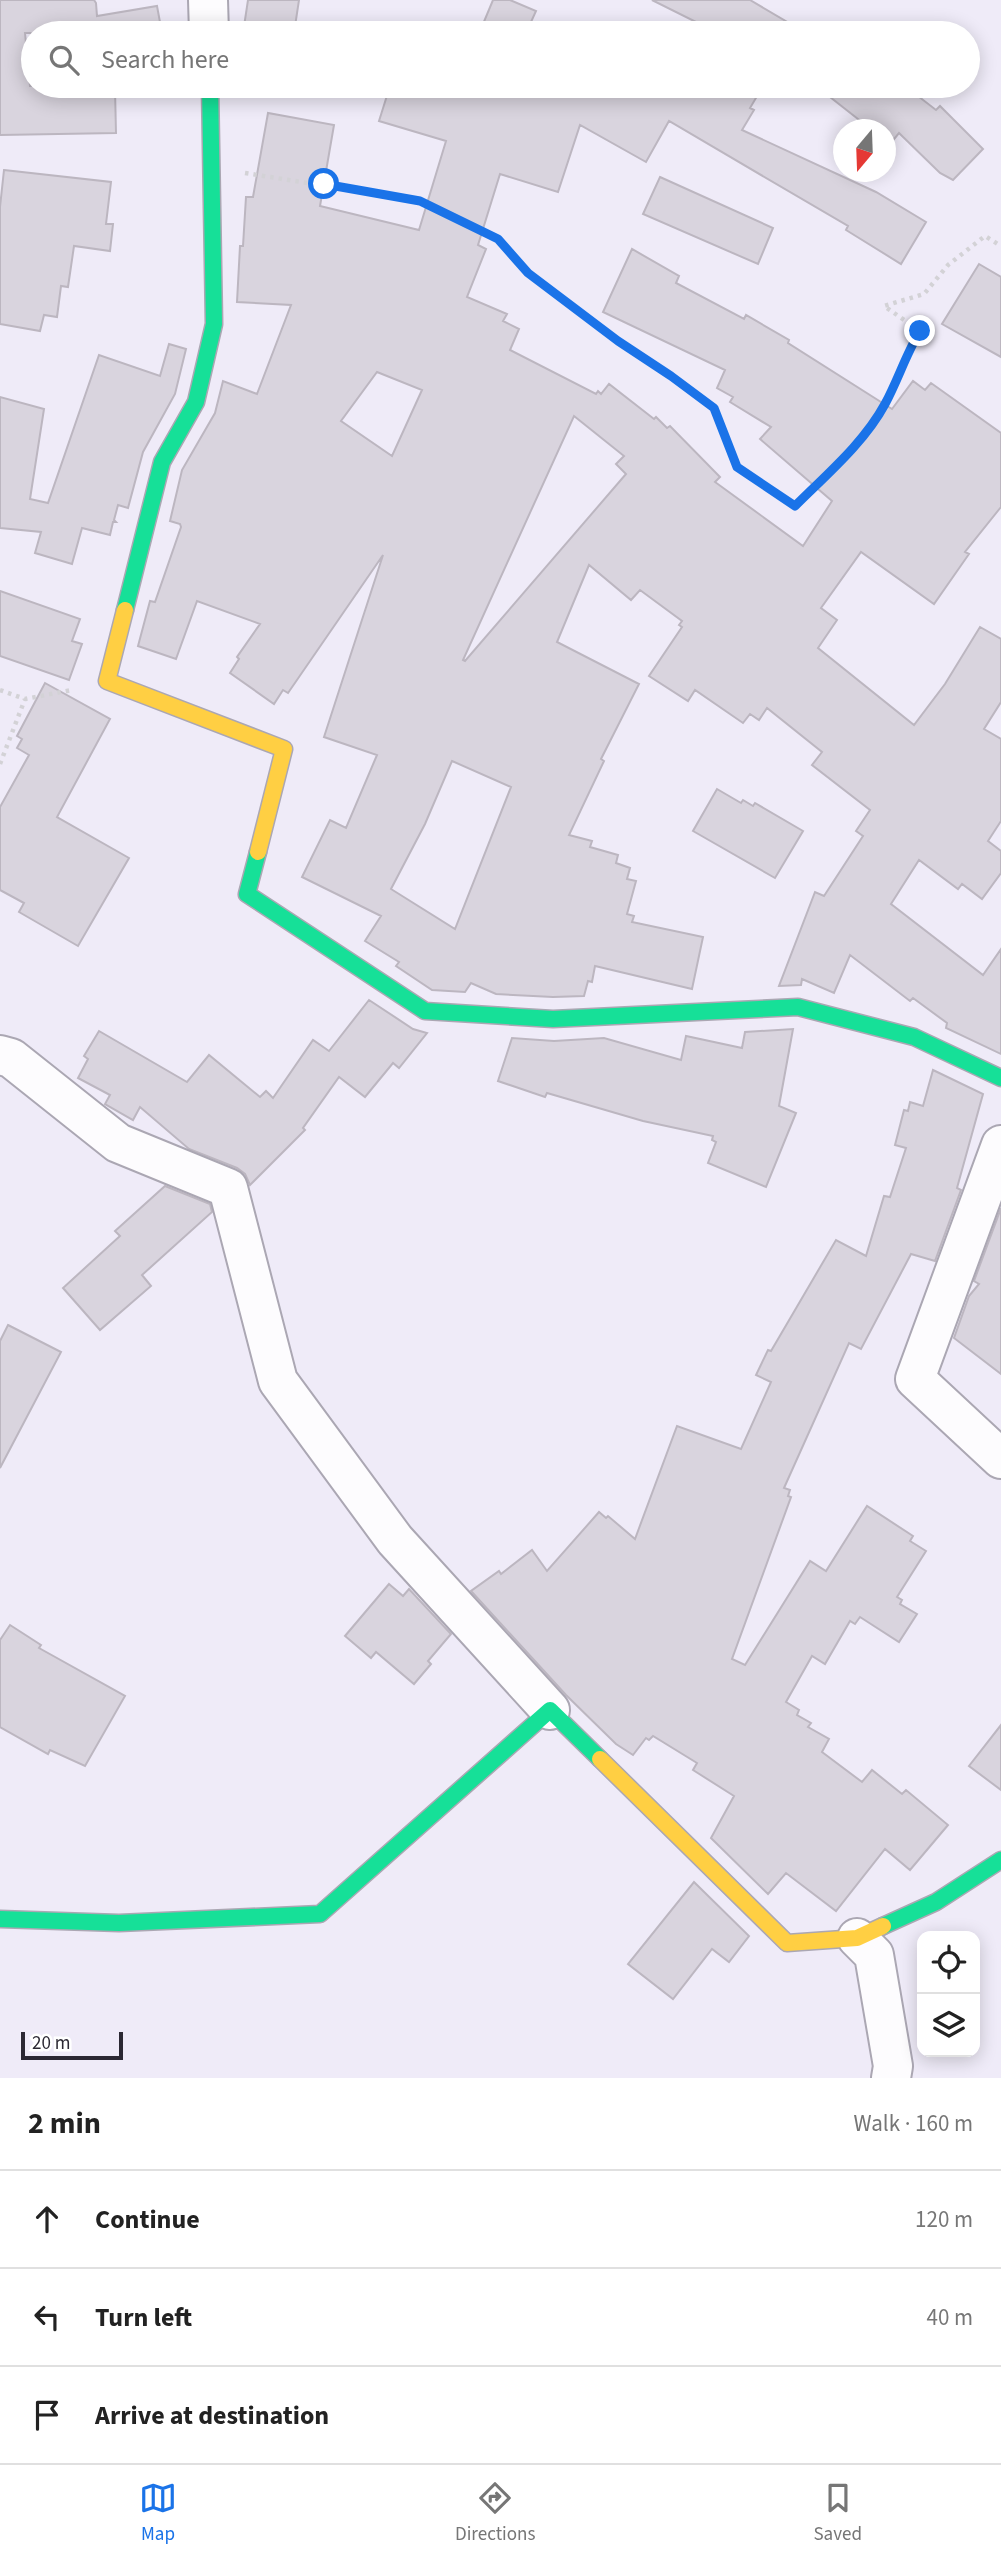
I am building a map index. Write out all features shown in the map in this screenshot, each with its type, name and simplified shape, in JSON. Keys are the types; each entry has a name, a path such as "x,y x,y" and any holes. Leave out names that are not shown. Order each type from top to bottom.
{"street":[{"path":"208,0 209,21"},
{"path":"210,98 214,324 196,402 162,462 107,681 284,749 247,894 425,1011 553,1019 798,1007 914,1037 1001,1078"},
{"path":"0,1055 11,1058 118,1143 228,1188 278,1381 395,1540 550,1710 787,1943 857,1938 936,1902 1001,1860"},
{"path":"1001,1145 915,1379 1001,1459"},
{"path":"0,1919 119,1923 320,1914 550,1710"},
{"path":"857,1938 874,1955 893,2066 891,2078"}],"path":[{"path":"212,168 420,201 498,239 528,273 618,341 714,408 737,467 795,506 858,442 885,405 906,354 920,331 884,306 924,294 948,265 985,236 1001,246"},
{"path":"0,690 25,699 107,681"},
{"path":"0,764 25,699"}],"building":[{"path":"0,0 94,0 97,16 157,6 160,21 21,21 21,98 115,98 116,133 0,135"},
{"path":"248,0 299,0 296,21 245,21"},
{"path":"493,0 510,0 536,11 531,21 484,21"},
{"path":"652,0 750,0 786,21 694,21"},
{"path":"386,98 756,98 750,108 754,110 742,130 833,172 833,182 854,182 926,222 901,264 846,230 848,226 669,121 646,162 580,125 558,192 500,174 478,245 486,249 467,297 507,314 503,321 519,329 510,350 596,394 598,391 601,394 609,384 654,419 656,417 667,428 670,426 720,477 715,482 803,546 832,501 760,439 771,427 730,402 733,397 717,388 725,370 603,312 632,249 679,276 676,283 744,319 746,315 789,340 788,343 892,409 913,381 925,390 931,383 1001,433 1001,507 965,552 969,554 934,604 861,552 821,608 837,620 818,648 914,725 945,684 980,627 1001,639 1001,702 984,729 1001,739 1001,821 988,841 1001,851 1001,873 982,899 962,884 958,889 919,860 891,904 983,975 1001,949 1001,1054 946,1028 947,1023 913,998 910,1001 850,955 834,993 802,979 801,985 779,986 815,892 824,896 863,836 856,831 870,810 812,765 822,752 767,708 759,720 750,714 743,723 695,690 688,701 649,676 682,627 679,625 682,621 640,590 631,600 589,565 557,642 639,684 601,759 604,761 569,835 592,841 590,847 618,855 616,863 630,868 627,879 636,881 627,914 634,916 632,922 703,937 692,989 595,966 592,982 588,981 584,996 496,994 471,983 465,992 432,990 396,966 399,962 365,941 381,916 302,877 330,820 346,828 377,755 324,737 383,555 288,693 283,690 274,704 230,673 239,659 237,657 260,624 197,601 176,659 138,646 150,601 155,602 181,527 180,524 170,521 182,470 215,413 223,381 257,394 291,305 237,302 246,197 253,197 268,113 334,125 320,206 419,230 446,141 379,121","holes":["377,372 422,390 392,456 341,421","574,416 624,456 616,464 626,474 465,661 463,660","452,761 511,787 455,929 391,889 425,824"]},
{"path":"831,98 920,98 936,110 940,106 983,149 953,180 940,173 899,133 896,137 896,119 858,119"},
{"path":"4,170 111,182 106,224 113,224 110,251 74,246 68,287 61,286 57,317 44,315 40,331 0,324 0,207"},
{"path":"660,177 773,228 758,264 643,214"},
{"path":"979,264 1001,277 1001,357 942,324"},
{"path":"169,344 186,349 175,394 143,452 128,508 118,505 114,520 116,522 113,522 110,535 82,528 72,564 35,553 41,532 0,528 0,397 44,409 30,499 48,503 99,355 160,376"},
{"path":"0,591 80,619 72,641 82,644 69,680 0,656"},
{"path":"45,683 110,719 57,817 129,858 78,946 19,912 24,903 0,890 0,807 29,755 17,748 22,739 17,736"},
{"path":"717,789 741,803 743,800 753,806 755,803 803,831 775,878 693,831"},
{"path":"369,1000 413,1029 427,1033 399,1068 393,1063 365,1097 339,1077 303,1128 305,1130 250,1185 245,1174 237,1168 189,1149 140,1107 133,1120 105,1104 110,1095 78,1078 88,1059 84,1056 99,1031 187,1082 209,1055 260,1097 266,1091 273,1098 313,1040 329,1051"},
{"path":"793,1029 779,1106 796,1113 766,1187 708,1163 716,1142 712,1140 713,1136 643,1121 547,1093 545,1097 498,1081 512,1038 554,1041 604,1038 681,1060 686,1036 742,1048 745,1032"},
{"path":"933,1070 983,1094 957,1188 961,1190 935,1261 911,1254 861,1349 849,1343 784,1488 790,1490 788,1496 791,1497 732,1659 745,1665 810,1561 826,1571 867,1506 913,1536 910,1541 926,1551 897,1597 902,1600 900,1604 917,1614 899,1642 860,1617 855,1624 850,1621 825,1664 812,1656 786,1702 799,1710 797,1715 811,1723 808,1727 829,1739 822,1752 862,1782 872,1770 902,1794 906,1790 948,1825 910,1870 885,1849 836,1911 786,1873 768,1894 711,1838 734,1796 693,1770 697,1763 653,1736 649,1740 646,1738 633,1755 616,1744 566,1695 471,1591 499,1571 501,1574 532,1550 547,1571 599,1512 606,1518 608,1516 635,1539 677,1426 741,1449 771,1382 756,1375 768,1350 771,1351 836,1240 866,1256 884,1196 890,1197 906,1148 895,1145 904,1110 908,1111 910,1102 923,1106"},
{"path":"165,1186 210,1204 212,1212 142,1275 151,1286 100,1330 63,1288 120,1236 115,1231"},
{"path":"1001,1208 1001,1374 954,1338 969,1296 979,1284 974,1281"},
{"path":"8,1325 61,1352 0,1468 0,1341"},
{"path":"389,1584 403,1596 409,1589 451,1634 428,1661 431,1664 414,1684 376,1652 371,1658 345,1636"},
{"path":"10,1625 41,1645 39,1648 125,1696 85,1766 50,1750 48,1754 0,1727 0,1640"},
{"path":"1001,1725 1001,1790 969,1766"},
{"path":"694,1882 749,1936 729,1962 712,1949 673,1999 628,1964"}],"traffic: fast":[{"path":"125,610 162,462 196,402 214,324 210,98"},
{"path":"258,852 247,894 425,1011 553,1019 798,1007 914,1037 1001,1078"},
{"path":"0,1919 119,1923 320,1914 550,1710 600,1759"},
{"path":"883,1926 936,1902 1001,1860"}],"traffic: slow":[{"path":"125,610 107,681 284,749 258,852"},
{"path":"600,1759 787,1943 857,1938 883,1926"}],"route":[{"path":"324,184 420,201 498,239 528,273 618,341 714,408 737,467 795,506 858,442 885,405 906,354 920,331"}]}
